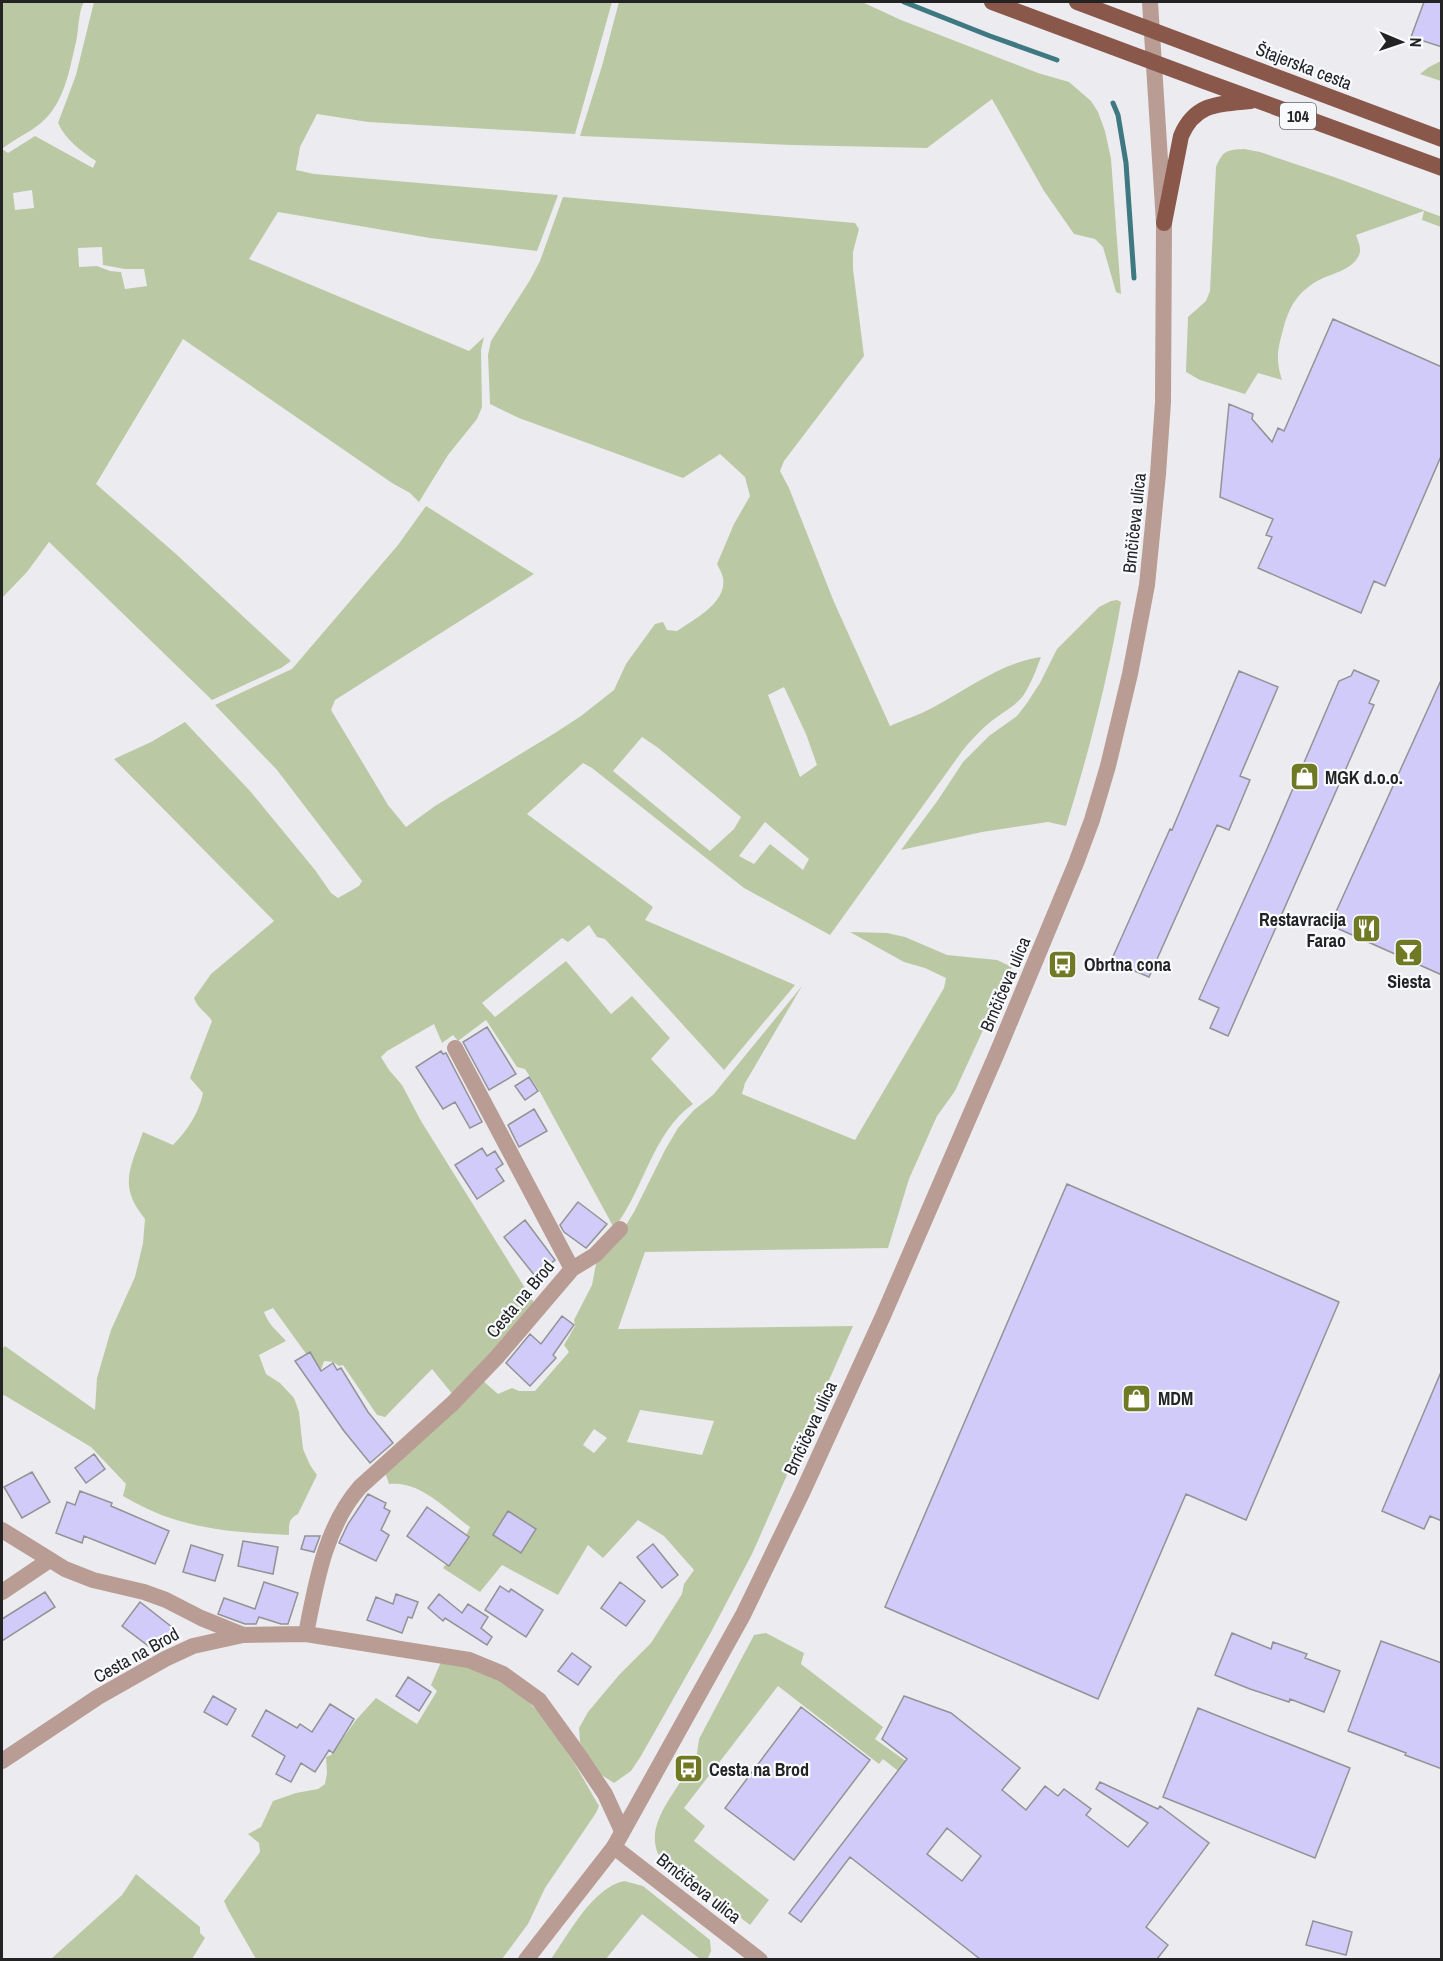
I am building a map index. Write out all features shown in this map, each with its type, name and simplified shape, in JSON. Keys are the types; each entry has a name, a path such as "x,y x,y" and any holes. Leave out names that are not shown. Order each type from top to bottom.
{"main road":[{"name":"104","path":"993,2 1442,168"},
{"name":"Štajerska cesta","path":"1077,2 1442,140"},
{"path":"1164,223 1180,136 1185,125 1194,114 1209,107 1257,101"}],"street":[{"path":"1150,2 1154,63"},
{"name":"Brnčičeva ulica","path":"526,1959 614,1847 743,1615 883,1316 993,1064 1092,820 1108,766 1127,686 1147,585 1158,474 1163,402 1164,223 1154,63"},
{"path":"455,1048 572,1269"},
{"name":"Cesta na Brod","path":"306,1634 321,1564 334,1526 348,1500 453,1403 497,1357 572,1269 595,1255 620,1229"},
{"path":"2,1530 48,1561 93,1580 144,1592 166,1600 201,1618 243,1635"},
{"path":"2,1592 48,1561"},
{"name":"Cesta na Brod","path":"2,1761 98,1698 165,1659 193,1646 243,1635 306,1634 469,1660 503,1674 539,1700 605,1794 622,1831"},
{"name":"Brnčičeva ulica","path":"614,1847 760,1959"}],"green space":[{"path":"2,2 84,2 68,75 56,106 41,123 2,149"},
{"path":"94,2 612,2 575,134 368,122 317,114 300,147 296,170 314,174 558,195 537,251 430,238 278,212 249,259 469,351 484,337 481,350 482,407 477,419 448,455 419,502 410,493 392,483 183,339 96,484 176,554 291,661 281,668 212,700 49,542 27,572 2,598 2,149 8,153 35,136 93,168 96,161 69,140 58,123 76,75","holes":["32,190 34,208 15,210 13,193","102,247 103,265 125,269 144,269 147,286 125,289 121,272 97,266 79,267 78,248"]},
{"path":"619,2 862,2 901,20 1038,73 1069,82 1091,101 1105,131 1111,159 1121,294 1116,292 1103,247 1095,239 1074,234 1044,191 992,99 927,148 580,136"},
{"path":"1441,61 1441,81 1420,74 1429,67"},
{"path":"1244,149 1260,152 1334,177 1442,217 1441,227 1422,220 1424,211 1356,235 1360,251 1355,261 1346,268 1312,284 1292,305 1286,318 1279,347 1278,359 1282,380 1258,373 1245,394 1200,380 1186,372 1188,317 1206,301 1210,291 1216,167 1226,152"},
{"path":"563,197 855,223 859,229 853,252 853,269 864,356 784,461 780,471 789,488 834,602 890,726 932,708 998,671 1041,657 1023,696 983,728 963,750 830,935 744,888 583,763 527,814 653,907 645,920 795,985 724,1070 605,939 597,937 589,925 568,942 562,938 482,1003 495,1017 566,961 611,1014 632,996 670,1038 651,1059 693,1104 668,1130 614,1228 540,1092 525,1069 517,1067 486,1020 458,1041 453,1035 442,1043 434,1024 387,1051 381,1057 402,1085 421,1121 535,1304 454,1396 432,1369 385,1417 377,1415 343,1365 339,1366 333,1362 324,1361 320,1373 273,1308 264,1312 271,1325 286,1341 259,1355 266,1374 280,1383 294,1398 299,1412 303,1449 317,1475 298,1514 291,1520 289,1535 224,1530 183,1522 163,1516 123,1496 126,1484 91,1447 4,1395 2,1397 2,1349 5,1346 95,1410 97,1378 111,1330 135,1277 143,1243 145,1219 131,1197 129,1177 143,1132 173,1145 192,1121 203,1093 190,1078 212,1021 194,998 211,974 274,921 114,759 151,742 185,722 250,791 331,893 338,898 359,886 362,881 277,770 215,705 292,669 398,545 426,506 534,574 335,700 331,710 388,805 406,827 435,806 581,716 614,690 626,664 655,624 663,622 667,630 677,631 715,603 723,587 723,576 717,564 734,524 750,496 745,477 720,454 683,478 519,418 490,404 488,355 491,341 540,261","holes":["784,687 806,734 817,765 800,777 768,695","642,737 741,817 734,829 710,851 613,771","765,822 809,859 803,870 770,844 754,864 739,856"]},
{"path":"1117,600 1121,602 1104,687 1066,826 1048,822 982,832 901,850 963,762 989,736 1017,716 1040,683 1057,649 1099,607"},
{"path":"850,932 887,933 905,937 947,955 997,960 1012,967 955,1091 937,1116 909,1179 888,1248 645,1252 618,1329 853,1326 752,1554 641,1756 631,1771 614,1783 600,1774 591,1761 580,1742 579,1728 588,1712 619,1675 651,1643 682,1594 684,1584 694,1570 664,1536 638,1520 603,1558 588,1545 558,1595 502,1565 480,1592 443,1568 463,1542 470,1527 422,1491 400,1484 389,1484 385,1472 482,1380 498,1394 512,1388 519,1391 535,1391 569,1352 564,1345 575,1326 574,1320 592,1285 597,1259 620,1235 678,1128 694,1110 713,1095 802,986 745,1083 742,1094 855,1140 944,988 946,978 925,968 904,962","holes":["640,1410 714,1421 702,1455 627,1442","594,1429 607,1438 594,1453 583,1445"]},
{"path":"766,1633 804,1653 801,1664 883,1727 875,1739 921,1772 911,1781 883,1759 879,1764 778,1686 684,1808 705,1826 694,1841 769,1900 750,1925 658,1854 655,1833 667,1803 685,1774 690,1776 695,1767 699,1739 754,1635"},
{"path":"441,1662 468,1666 491,1674 512,1687 530,1703 547,1722 599,1806 545,1888 528,1924 502,1959 256,1959 224,1901 260,1852 259,1843 248,1834 261,1827 273,1801 296,1793 318,1789 325,1784 326,1757 331,1755 356,1720 376,1698 417,1724 437,1691 431,1685"},
{"path":"136,1874 200,1927 200,1933 205,1938 192,1959 51,1959 122,1895"},
{"path":"624,1881 643,1886 710,1940 711,1951 708,1958 700,1959 642,1914 606,1959 551,1959 592,1902 612,1885"}],"building":[{"path":"1424,2 1442,2 1442,47 1411,37"},
{"path":"1333,319 1442,367 1442,454 1385,586 1374,581 1361,613 1258,568 1272,537 1266,535 1273,519 1220,497 1229,404 1253,414 1252,419 1272,442 1278,428 1284,431"},
{"path":"1354,670 1379,681 1369,703 1374,705 1228,1036 1210,1028 1219,1008 1199,999 1339,681 1351,676"},
{"path":"1239,671 1278,687 1240,776 1250,780 1229,830 1217,825 1149,977 1111,961 1170,829 1172,830"},
{"path":"1442,678 1442,975 1330,925"},
{"path":"487,1027 516,1074 489,1090 463,1042"},
{"path":"441,1051 443,1054 446,1053 482,1122 470,1128 455,1102 443,1109 416,1067"},
{"path":"529,1077 538,1091 525,1100 515,1086"},
{"path":"534,1109 547,1131 519,1147 508,1125"},
{"path":"482,1148 487,1156 495,1151 503,1164 496,1169 504,1181 477,1199 455,1165"},
{"name":"MDM","path":"1067,1184 1339,1302 1246,1520 1186,1494 1098,1699 885,1607"},
{"path":"578,1202 607,1224 586,1248 564,1232 560,1225"},
{"path":"525,1220 555,1260 535,1276 504,1237"},
{"path":"562,1316 574,1325 553,1355 556,1358 530,1386 506,1363 530,1334 541,1344"},
{"path":"310,1352 321,1371 333,1363 337,1370 341,1368 368,1412 393,1443 370,1463 344,1431 295,1361"},
{"path":"1441,1372 1442,1521 1430,1516 1424,1529 1382,1511"},
{"path":"94,1454 105,1469 86,1483 75,1468"},
{"path":"32,1472 50,1502 22,1518 4,1487"},
{"path":"80,1491 112,1503 111,1506 169,1531 155,1564 84,1536 82,1543 56,1533 67,1502 75,1505"},
{"path":"368,1494 386,1503 384,1508 390,1511 381,1530 389,1535 376,1561 339,1543 348,1524"},
{"path":"427,1507 469,1537 449,1566 407,1536"},
{"path":"508,1511 536,1529 521,1553 493,1535"},
{"path":"305,1536 320,1536 314,1552 301,1549"},
{"path":"243,1541 278,1547 273,1574 238,1566"},
{"path":"653,1544 678,1575 662,1588 637,1557"},
{"path":"191,1545 223,1555 215,1581 183,1572"},
{"path":"264,1582 298,1593 288,1624 259,1617 256,1624 245,1624 218,1614 224,1598 255,1609"},
{"path":"620,1582 645,1601 626,1626 601,1608"},
{"path":"500,1586 509,1592 511,1589 543,1610 526,1637 485,1610"},
{"path":"45,1592 55,1607 2,1641 2,1619"},
{"path":"396,1594 418,1602 412,1618 408,1617 402,1633 367,1620 376,1597 393,1604"},
{"path":"439,1594 462,1613 468,1604 488,1617 481,1628 492,1637 487,1645 445,1618 443,1621 428,1608"},
{"path":"140,1602 173,1628 155,1651 122,1626"},
{"path":"1232,1633 1271,1649 1273,1642 1307,1654 1305,1658 1340,1671 1324,1712 1290,1699 1289,1702 1250,1689 1215,1675"},
{"path":"1381,1641 1442,1663 1442,1769 1348,1731"},
{"path":"572,1653 591,1667 578,1685 558,1671"},
{"path":"408,1677 431,1692 419,1711 396,1696"},
{"path":"213,1696 236,1709 227,1725 204,1712"},
{"path":"904,1696 951,1713 1020,1768 1002,1790 1026,1810 1045,1786 1058,1796 1064,1789 1091,1809 1086,1815 1128,1847 1148,1823 1096,1789 1100,1782 1158,1809 1160,1806 1209,1843 1146,1927 1168,1945 1157,1959 980,1959 850,1857 801,1922 789,1913 907,1759 882,1739","holes":["947,1828 981,1856 962,1881 927,1854"]},
{"path":"330,1704 354,1719 333,1753 329,1750 315,1772 301,1763 291,1782 276,1774 285,1756 252,1736 266,1710 297,1728 300,1724 312,1732"},
{"path":"801,1707 870,1760 794,1860 725,1808"},
{"path":"1198,1708 1350,1768 1315,1858 1163,1797"},
{"path":"1313,1921 1352,1932 1346,1955 1306,1945"}],"waterway":[{"path":"904,2 1057,60"},
{"path":"1113,103 1118,115 1126,163 1134,278"}],"place":[{"name":"MGK d.o.o.","path":"1304,777"},
{"name":"Restavracija Farao","path":"1367,929"},
{"name":"Siesta","path":"1409,952"},
{"name":"Obrtna cona","path":"1063,964"},
{"name":"MDM","path":"1137,1398"},
{"name":"Cesta na Brod","path":"688,1769"}]}
